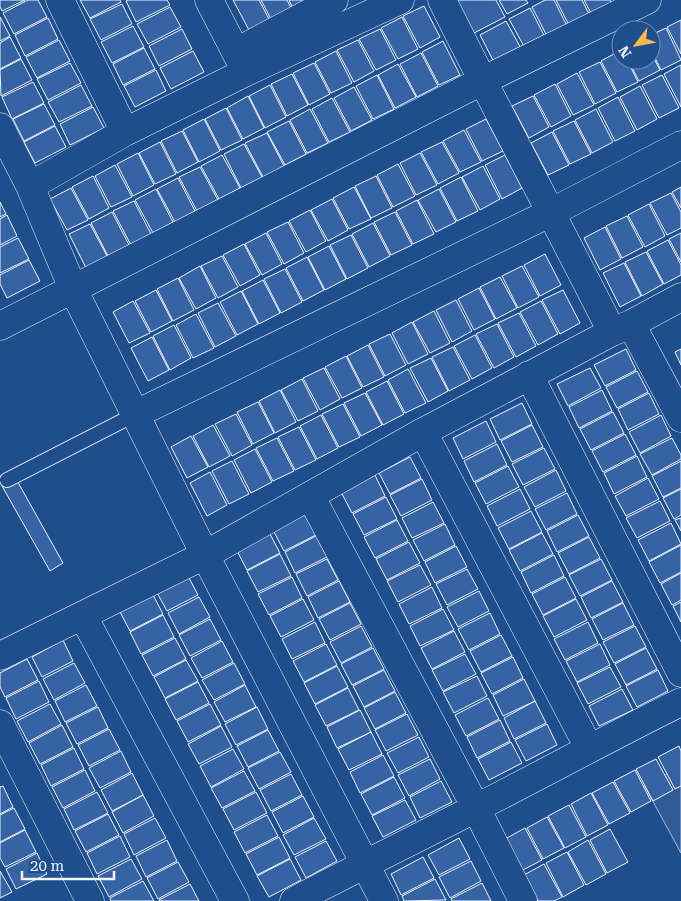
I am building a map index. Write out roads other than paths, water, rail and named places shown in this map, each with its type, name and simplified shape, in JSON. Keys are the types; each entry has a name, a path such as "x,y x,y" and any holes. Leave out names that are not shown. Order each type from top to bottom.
{"street":[{"path":"60,0 125,132"},
{"path":"209,0 241,62"},
{"path":"30,186 125,132 241,62 334,0"},
{"path":"241,62 400,0"},
{"path":"442,0 482,81 552,212 621,328 681,418"},
{"path":"0,326 482,81 647,0"},
{"path":"0,127 30,186 73,288 205,555 384,901"},
{"path":"136,414 552,212 681,145"},
{"path":"0,656 205,555 423,432 681,297"},
{"path":"529,375 681,674"},
{"path":"423,432 589,748"},
{"path":"311,496 523,901"},
{"path":"83,616 235,901"},
{"path":"294,901 364,863 476,808 681,702"},
{"path":"0,724 85,899"}],"lane":[{"path":"7,480 136,414"}]}
